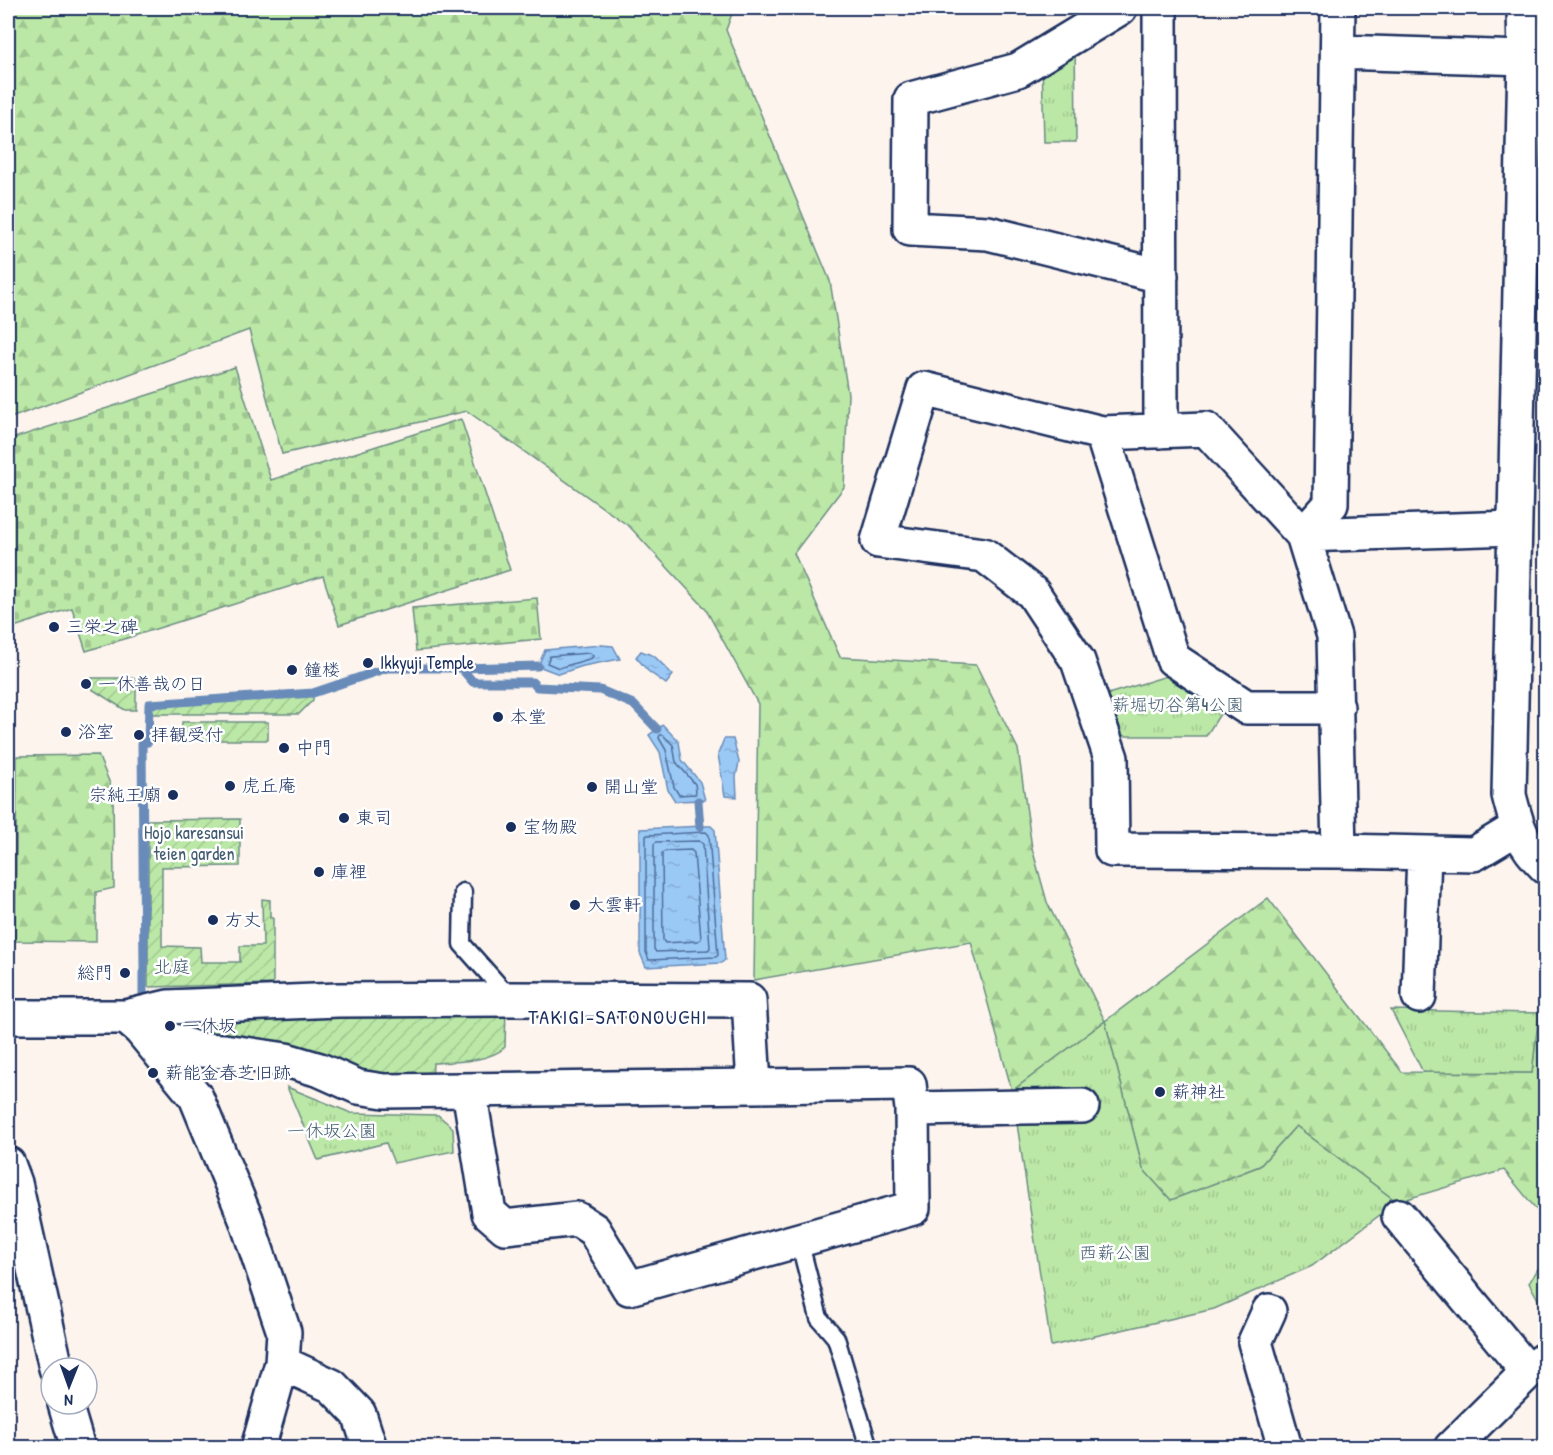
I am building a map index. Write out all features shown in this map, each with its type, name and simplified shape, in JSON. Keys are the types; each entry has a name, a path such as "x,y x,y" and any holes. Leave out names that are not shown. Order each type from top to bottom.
{"street":[{"path":"1120,8 1018,70 911,99 910,229 988,232 1161,276"},
{"path":"1160,8 1161,431"},
{"path":"1303,535 1330,504 1338,8"},
{"path":"1524,8 1525,58 1509,795 1517,828 1532,854 1545,867"},
{"path":"1338,52 1525,58"},
{"path":"1339,851 1334,636 1303,535 1206,429 1102,433 924,389 878,542 984,555 1034,593 1078,661 1112,758 1112,850 1474,854 1517,828"},
{"path":"1102,433 1173,659 1246,707 1337,707"},
{"path":"1303,535 1514,528"},
{"path":"1419,996 1424,854"},
{"path":"133,1023 168,1007 338,1000 749,1000 754,1085"},
{"path":"8,1017 133,1023 199,1050 286,1060 320,1070 358,1087 384,1091 909,1084 912,1109 913,1208 629,1287 594,1230 577,1219 506,1227 489,1213 469,1090"},
{"path":"133,1023 196,1097 246,1219 284,1332 282,1363 258,1448"},
{"path":"912,1109 1082,1106"},
{"path":"8,1164 15,1183 53,1356"},
{"path":"1398,1216 1537,1365 1451,1448"},
{"path":"1269,1311 1255,1342 1285,1448"},
{"path":"282,1363 332,1386 359,1414 370,1448"},
{"path":"69,1416 78,1448"}],"lane":[{"path":"463,892 462,944 511,999"},
{"path":"799,1240 819,1318 836,1338 869,1448"}],"shaded area":[{"path":"1545,437 1546,827 1541,813"}],"green space":[{"path":"8,8 734,8 726,30 830,281 848,394 844,487 794,553 840,657 976,665 1018,749 1032,848 1047,902 1105,1021 1012,1091 971,942 754,980 758,704 705,608 630,527 467,411 282,454 249,330 8,419"},
{"path":"1075,35 1076,142 1044,142 1042,60"},
{"path":"235,367 271,480 461,419 510,570 339,625 323,576 86,651 72,608 8,629 8,440"},
{"path":"537,598 541,639 416,651 412,608"},
{"name":"薪堀切谷第4公園","path":"1183,671 1229,700 1206,736 1123,736 1108,694"},
{"path":"92,678 136,678 136,710 125,710 92,689"},
{"path":"313,695 313,700 299,714 151,714 151,706"},
{"path":"182,722 268,722 268,740 182,740"},
{"path":"98,755 113,791 114,888 96,892 96,942 15,941 17,756"},
{"path":"240,819 240,866 162,867 162,946 200,947 201,962 240,962 240,946 263,946 262,899 270,900 270,918 273,918 273,984 148,987 148,820"},
{"path":"1268,898 1402,1072 1532,1073 1544,971 1545,1220 1504,1170 1397,1202 1296,1126 1260,1166 1171,1201 1143,1169 1105,1021"},
{"path":"506,1007 505,1047 490,1056 481,1058 433,1063 432,1081 378,1081 172,1033 161,1014"},
{"path":"1391,1010 1539,1013 1532,1073 1423,1072"},
{"name":"西薪公園","path":"1105,1021 1143,1169 1171,1200 1260,1166 1296,1126 1397,1202 1312,1266 1214,1309 1051,1346 1012,1091"},
{"name":"一休坂公園","path":"287,1087 351,1113 438,1115 453,1128 454,1151 394,1163 386,1143 318,1160"},
{"path":"1545,1258 1545,1312 1529,1283"}],"water":[{"path":"613,646 620,659 583,666 559,674 538,666 545,650"},
{"path":"641,651 654,656 673,675 666,684 648,671 636,657"},
{"path":"663,725 679,742 682,760 700,782 705,800 675,801 668,790 660,752 649,735"},
{"path":"724,739 733,739 739,762 736,777 737,797 725,796 718,754"},
{"path":"711,826 715,830 725,960 721,963 646,967 640,953 640,829"}],"waterway":[{"path":"461,668 538,666"},
{"path":"144,971 142,743 148,742 149,704 313,693 387,668 461,668 473,682 532,682 537,687 600,690 633,704 657,729"},
{"path":"698,801 700,827"},
{"path":"143,973 143,1006"}],"place":[{"name":"三栄之碑","path":"54,627"},
{"name":"Ikkyuji Temple","path":"368,663"},
{"name":"鐘楼","path":"292,670"},
{"name":"一休善哉の日","path":"86,684"},
{"name":"本堂","path":"498,717"},
{"name":"浴室","path":"66,732"},
{"name":"拝観受付","path":"139,735"},
{"name":"中門","path":"284,748"},
{"name":"虎丘庵","path":"230,786"},
{"name":"開山堂","path":"592,787"},
{"name":"宗純王廟","path":"173,795"},
{"name":"東司","path":"344,818"},
{"name":"宝物殿","path":"511,827"},
{"name":"庫裡","path":"319,872"},
{"name":"大雲軒","path":"575,905"},
{"name":"方丈","path":"213,920"},
{"name":"総門","path":"125,973"},
{"name":"一休坂","path":"170,1026"},
{"name":"薪能金春芝旧跡","path":"153,1073"},
{"name":"薪神社","path":"1160,1092"}],"district":[{"name":"TAKIGI-SATONOUCHI","path":"618,1017"}],"park label":[{"name":"Hojo karesansui teien garden","path":"194,843"},
{"name":"北庭","path":"172,967"}]}
